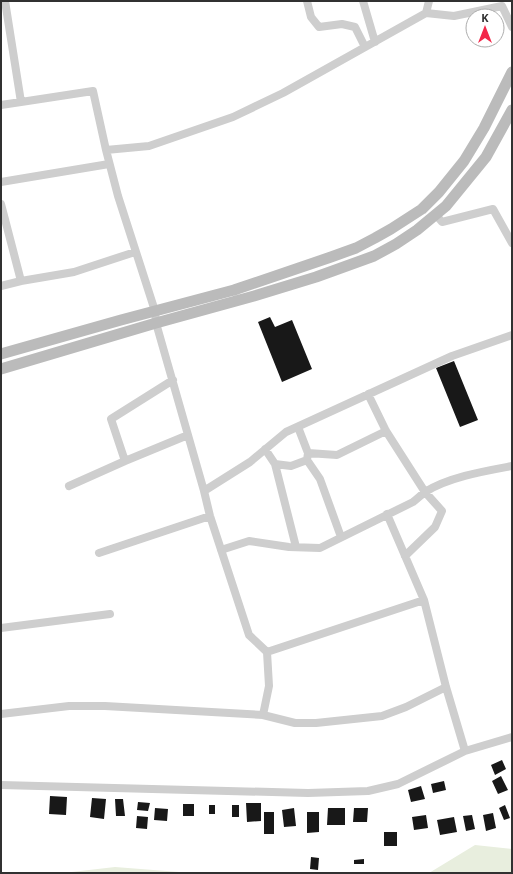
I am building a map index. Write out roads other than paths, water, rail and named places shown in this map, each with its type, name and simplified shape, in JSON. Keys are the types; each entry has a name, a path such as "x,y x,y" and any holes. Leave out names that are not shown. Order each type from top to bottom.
{"street":[{"path":"5,1 21,102"},
{"path":"307,1 311,17 319,27 342,24 355,27 364,47"},
{"path":"363,1 375,42"},
{"path":"426,13 429,1"},
{"path":"106,150 150,146 233,117 283,93 426,13 454,16 502,6 512,28"},
{"path":"1,354 234,290 356,248 391,229 422,209 439,192 464,161 484,128 512,72"},
{"path":"1,105 93,91 109,164 135,252 155,311 156,323 210,516 249,634 267,652 269,686 264,715"},
{"path":"1,369 156,323 254,296 316,277 374,256 396,244 446,206 486,157 512,110"},
{"path":"1,182 109,164"},
{"path":"1,204 21,280"},
{"path":"436,215 442,222 493,209 512,243"},
{"path":"1,286 21,280 74,272 135,252"},
{"path":"204,491 250,462 286,432 452,356 512,335"},
{"path":"125,461 111,418 172,380"},
{"path":"368,394 386,431 425,492 442,511 435,527 405,556"},
{"path":"298,427 307,456 320,479 341,537"},
{"path":"276,464 291,466 307,456 337,455 386,431"},
{"path":"69,486 188,434"},
{"path":"265,449 276,464 296,547"},
{"path":"221,550 249,541 296,547 320,548 413,502 425,492 450,480 512,466"},
{"path":"387,514 424,600 446,688 465,751"},
{"path":"99,553 210,516"},
{"path":"267,652 424,600"},
{"path":"1,628 110,614"},
{"path":"1,714 69,706 105,706 264,715 284,721 305,723 368,718 395,712 446,688"},
{"path":"1,785 308,793 368,791 398,784 465,751 512,737"}]}
